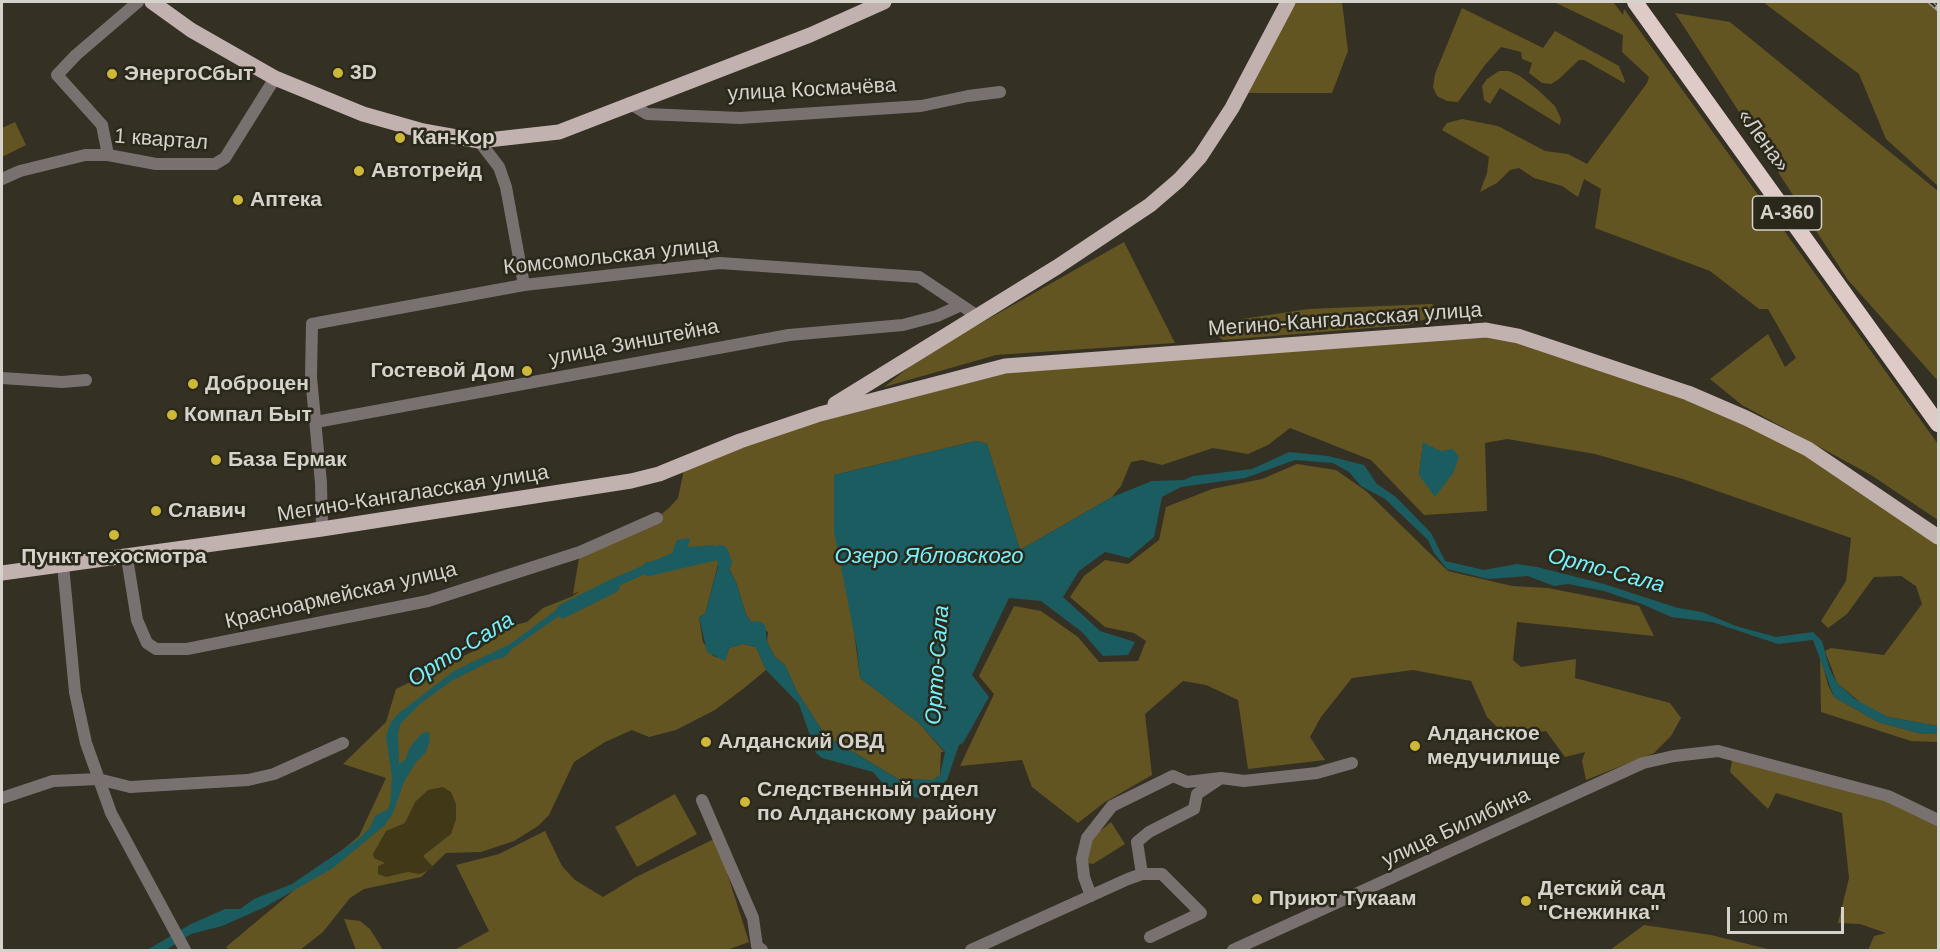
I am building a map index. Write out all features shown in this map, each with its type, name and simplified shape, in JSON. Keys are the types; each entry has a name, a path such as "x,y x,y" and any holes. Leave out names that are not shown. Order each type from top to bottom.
{"highway":[{"name":"«Лена»","path":"1635,2 1938,424"}],"main road":[{"name":"улица Космачёва","path":"152,2 191,30 275,78 363,114 423,131 479,141 559,132 629,103 810,35 884,2"},
{"path":"976,315 1057,267 1150,205 1179,180 1200,157 1232,108 1288,2"},
{"name":"Мегино-Кангаласская улица","path":"820,414 976,315"},
{"name":"Мегино-Кангаласская улица","path":"2,573 127,558 631,481 659,474 740,441 820,414 1005,366 1486,330 1518,336 1688,393 1746,418 1808,449 1938,537"}],"street":[{"path":"108,155 102,125 57,75 76,55 138,2"},
{"name":"1 квартал","path":"2,179 20,171 60,160 108,155 156,164 215,165 225,158 275,78"},
{"name":"улица Космачёва","path":"629,103 647,114 740,118 921,106 1000,92"},
{"path":"479,141 499,167 507,187 524,285"},
{"name":"Комсомольская улица","path":"316,423 312,377 312,324 524,285 720,263 919,277 958,306 976,315"},
{"name":"улица Зинштейна","path":"316,423 789,335 903,325 937,316 958,306"},
{"path":"2,378 62,382 86,380"},
{"path":"316,423 321,529"},
{"name":"Красноармейская улица","path":"127,558 137,620 147,642 156,649 187,649 428,601 580,552 657,518"},
{"path":"63,565 75,692 86,743 111,813 184,950"},
{"path":"2,798 53,781 98,779 130,787 248,780 274,774 343,743"},
{"name":"улица Билибина","path":"1233,951 1643,763 1674,756 1718,751 1888,796 1938,820"},
{"path":"1091,896 1084,877 1082,859 1087,838 1112,806 1173,776 1187,782 1221,778 1244,781 1307,774 1352,764"},
{"path":"1142,874 1137,842 1149,832 1194,809 1197,794 1221,778"},
{"path":"702,800 753,918 756,949"},
{"path":"971,951 1142,874 1162,874 1201,913 1150,937"}],"shaded area":[{"path":"1288,2 1342,2 1348,51 1332,93 1240,93"},
{"path":"1554,2 1613,2 1623,15 1624,9 1938,444 1938,520 1871,475 1742,405 1710,379 1768,334 1785,367 1796,358 1768,309 1759,309 1710,271 1595,228 1601,189 1584,179 1578,197 1562,186 1534,178 1519,168 1510,170 1497,183 1480,192 1487,173 1489,157 1442,130 1447,123 1462,119 1498,126 1545,151 1568,154 1587,164 1647,83 1649,77 1622,52 1623,35"},
{"path":"1763,2 1930,2 1938,9 1938,186 1886,139 1859,74"},
{"path":"1462,8 1543,48 1555,31 1619,66 1625,81 1624,83 1584,60 1579,60 1551,84 1542,83 1529,73 1532,63 1522,59 1521,52 1501,47 1458,102 1447,101 1437,96 1433,87 1435,74"},
{"path":"1675,13 1730,22 1938,191 1938,381 1848,280"},
{"path":"1499,71 1509,71 1520,76 1538,90 1555,106 1561,119 1560,125 1500,88 1490,104 1484,100 1482,86 1487,79"},
{"path":"15,122 26,145 2,157 2,128"},
{"path":"1124,242 1175,343 996,355 884,387 923,356"},
{"path":"1432,304 1441,314 1407,325 1223,340 1218,336 1236,320 1308,309"},
{"path":"1486,330 1746,418 1938,537 1938,726 1888,717 1866,707 1837,683 1825,651 1831,648 1884,655 1922,604 1916,586 1901,576 1874,577 1847,614 1828,628 1821,621 1846,581 1851,538 1683,479 1595,454 1507,439 1485,443 1487,511 1424,515 1371,460 1290,428 1268,445 1248,454 1213,448 1162,465 1142,460 1131,462 1121,486 1112,497 1020,550 987,444 976,441 834,475 860,678 919,723 944,752 941,752 940,775 933,780 898,779 825,735 796,690 785,665 775,657 767,642 768,632 751,622 746,614 736,582 721,553 705,614 699,617 703,642 713,656 725,660 729,648 743,644 756,647 766,670 743,689 715,710 676,730 649,737 632,730 605,742 574,762 549,815 538,826 514,841 481,852 446,853 421,877 364,889 350,898 323,932 300,950 229,950 226,947 359,836 386,778 343,764 386,722 396,689 482,647 503,628 527,622 543,608 580,591 573,594 580,552 657,518 678,498 685,465 703,456 1005,366","holes":["1423,443 1440,451 1453,473 1444,483 1419,475"]},
{"path":"1297,464 1336,470 1366,491 1448,571 1512,586 1548,588 1639,606 1654,636 1517,622 1513,660 1521,667 1576,659 1575,678 1670,703 1681,718 1671,736 1654,753 1586,780 1582,761 1585,752 1565,757 1546,731 1521,735 1502,732 1487,717 1471,681 1413,670 1352,678 1321,717 1310,737 1325,760 1248,769 1238,700 1206,685 1183,681 1145,714 1152,775 1105,802 1078,823 1032,787 1022,760 960,766 994,694 979,676 1014,606 1041,611 1078,637 1099,662 1138,661 1146,641 1134,633 1105,627 1070,597 1084,576 1105,560 1128,564 1159,540 1166,507 1212,489 1262,479"},
{"path":"1820,655 1828,685 1834,697 1878,722 1922,734 1938,734 1938,742 1911,741 1821,712"},
{"path":"1733,755 1888,796 1938,820 1938,950 1868,950 1874,936 1886,933 1860,924 1838,923 1849,878 1842,813 1776,793 1768,809 1730,772"},
{"path":"675,794 697,834 637,867 615,827"},
{"path":"1111,822 1125,844 1093,864 1088,863 1086,853 1095,835"},
{"path":"545,831 562,866 575,880 603,897 636,877 716,838 749,942 727,950 454,950 489,931 456,865 499,854"},
{"path":"344,919 360,921 370,929 383,950 356,950"},
{"path":"1644,925 1711,935 1772,950 1610,950"}],"sand":[{"path":"443,787 451,792 456,804 456,819 451,834 423,856 434,868 420,874 408,872 386,877 378,874 378,866 385,863 374,858 373,854 386,831 405,823 415,802 428,790"}],"water":[{"name":"Озеро Ябловского","path":"976,441 987,444 1020,550 1112,497 1152,481 1184,480 1193,476 1252,469 1289,452 1328,456 1364,465 1377,484 1396,497 1431,533 1445,561 1484,570 1517,564 1537,567 1604,584 1678,608 1702,612 1736,626 1776,637 1813,632 1822,641 1830,670 1837,683 1855,699 1888,717 1938,726 1938,734 1922,734 1878,722 1834,697 1813,640 1778,644 1712,622 1671,617 1604,591 1568,584 1554,586 1528,576 1488,579 1447,569 1434,553 1428,540 1385,499 1361,486 1349,472 1333,463 1295,460 1245,478 1181,487 1162,497 1154,537 1129,558 1105,552 1079,571 1063,597 1100,631 1135,642 1128,655 1103,656 1082,632 1041,601 1009,598 972,675 989,697 963,743 959,745 947,780 931,794 918,798 889,791 873,772 822,758 816,753 799,704 766,670 756,647 743,644 729,648 725,661 707,652 699,617 705,614 720,559 711,550 694,552 671,559 661,567 583,599 512,649 505,657 493,660 453,680 421,703 401,723 398,732 399,764 405,760 410,747 422,733 429,732 430,740 426,752 416,762 404,782 393,813 385,825 333,868 265,907 222,926 191,934 166,950 147,950 191,924 225,909 240,909 254,899 292,884 361,837 370,827 375,816 388,809 390,804 392,778 386,736 391,722 399,713 454,671 510,644 556,610 614,578 672,553 677,540 690,538 688,547 713,545 719,550 736,582 746,614 751,622 759,621 765,625 767,642 775,657 785,665 796,690 825,735 898,779 933,780 940,775 945,752 919,723 860,678 857,648 834,532 834,475"},
{"path":"1423,442 1440,451 1453,449 1459,457 1453,473 1435,497 1419,475"}],"waterway":[{"name":"Орто-Сала","path":"649,569 721,552 725,563"},
{"name":"Орто-Сала","path":"563,611 613,586"}],"railway":[{"path":"1930,2 1938,9"}],"place":[{"name":"3D","path":"338,73"},
{"name":"ЭнергоСбыт","path":"112,74"},
{"name":"Кан-Кор","path":"400,138"},
{"name":"Автотрейд","path":"359,171"},
{"name":"Аптека","path":"238,200"},
{"name":"Гостевой Дом","path":"527,371"},
{"name":"Доброцен","path":"193,384"},
{"name":"Компал Быт","path":"172,415"},
{"name":"База Ермак","path":"216,460"},
{"name":"Славич","path":"156,511"},
{"name":"Пункт техосмотра","path":"114,535"},
{"name":"Алданский ОВД","path":"706,742"},
{"name":"Алданское медучилище","path":"1415,746"},
{"name":"Следственный отдел по Алданскому району","path":"745,802"},
{"name":"Приют Тукаам","path":"1257,899"},
{"name":"Детский сад \"Снежинка\"","path":"1526,901"}]}
